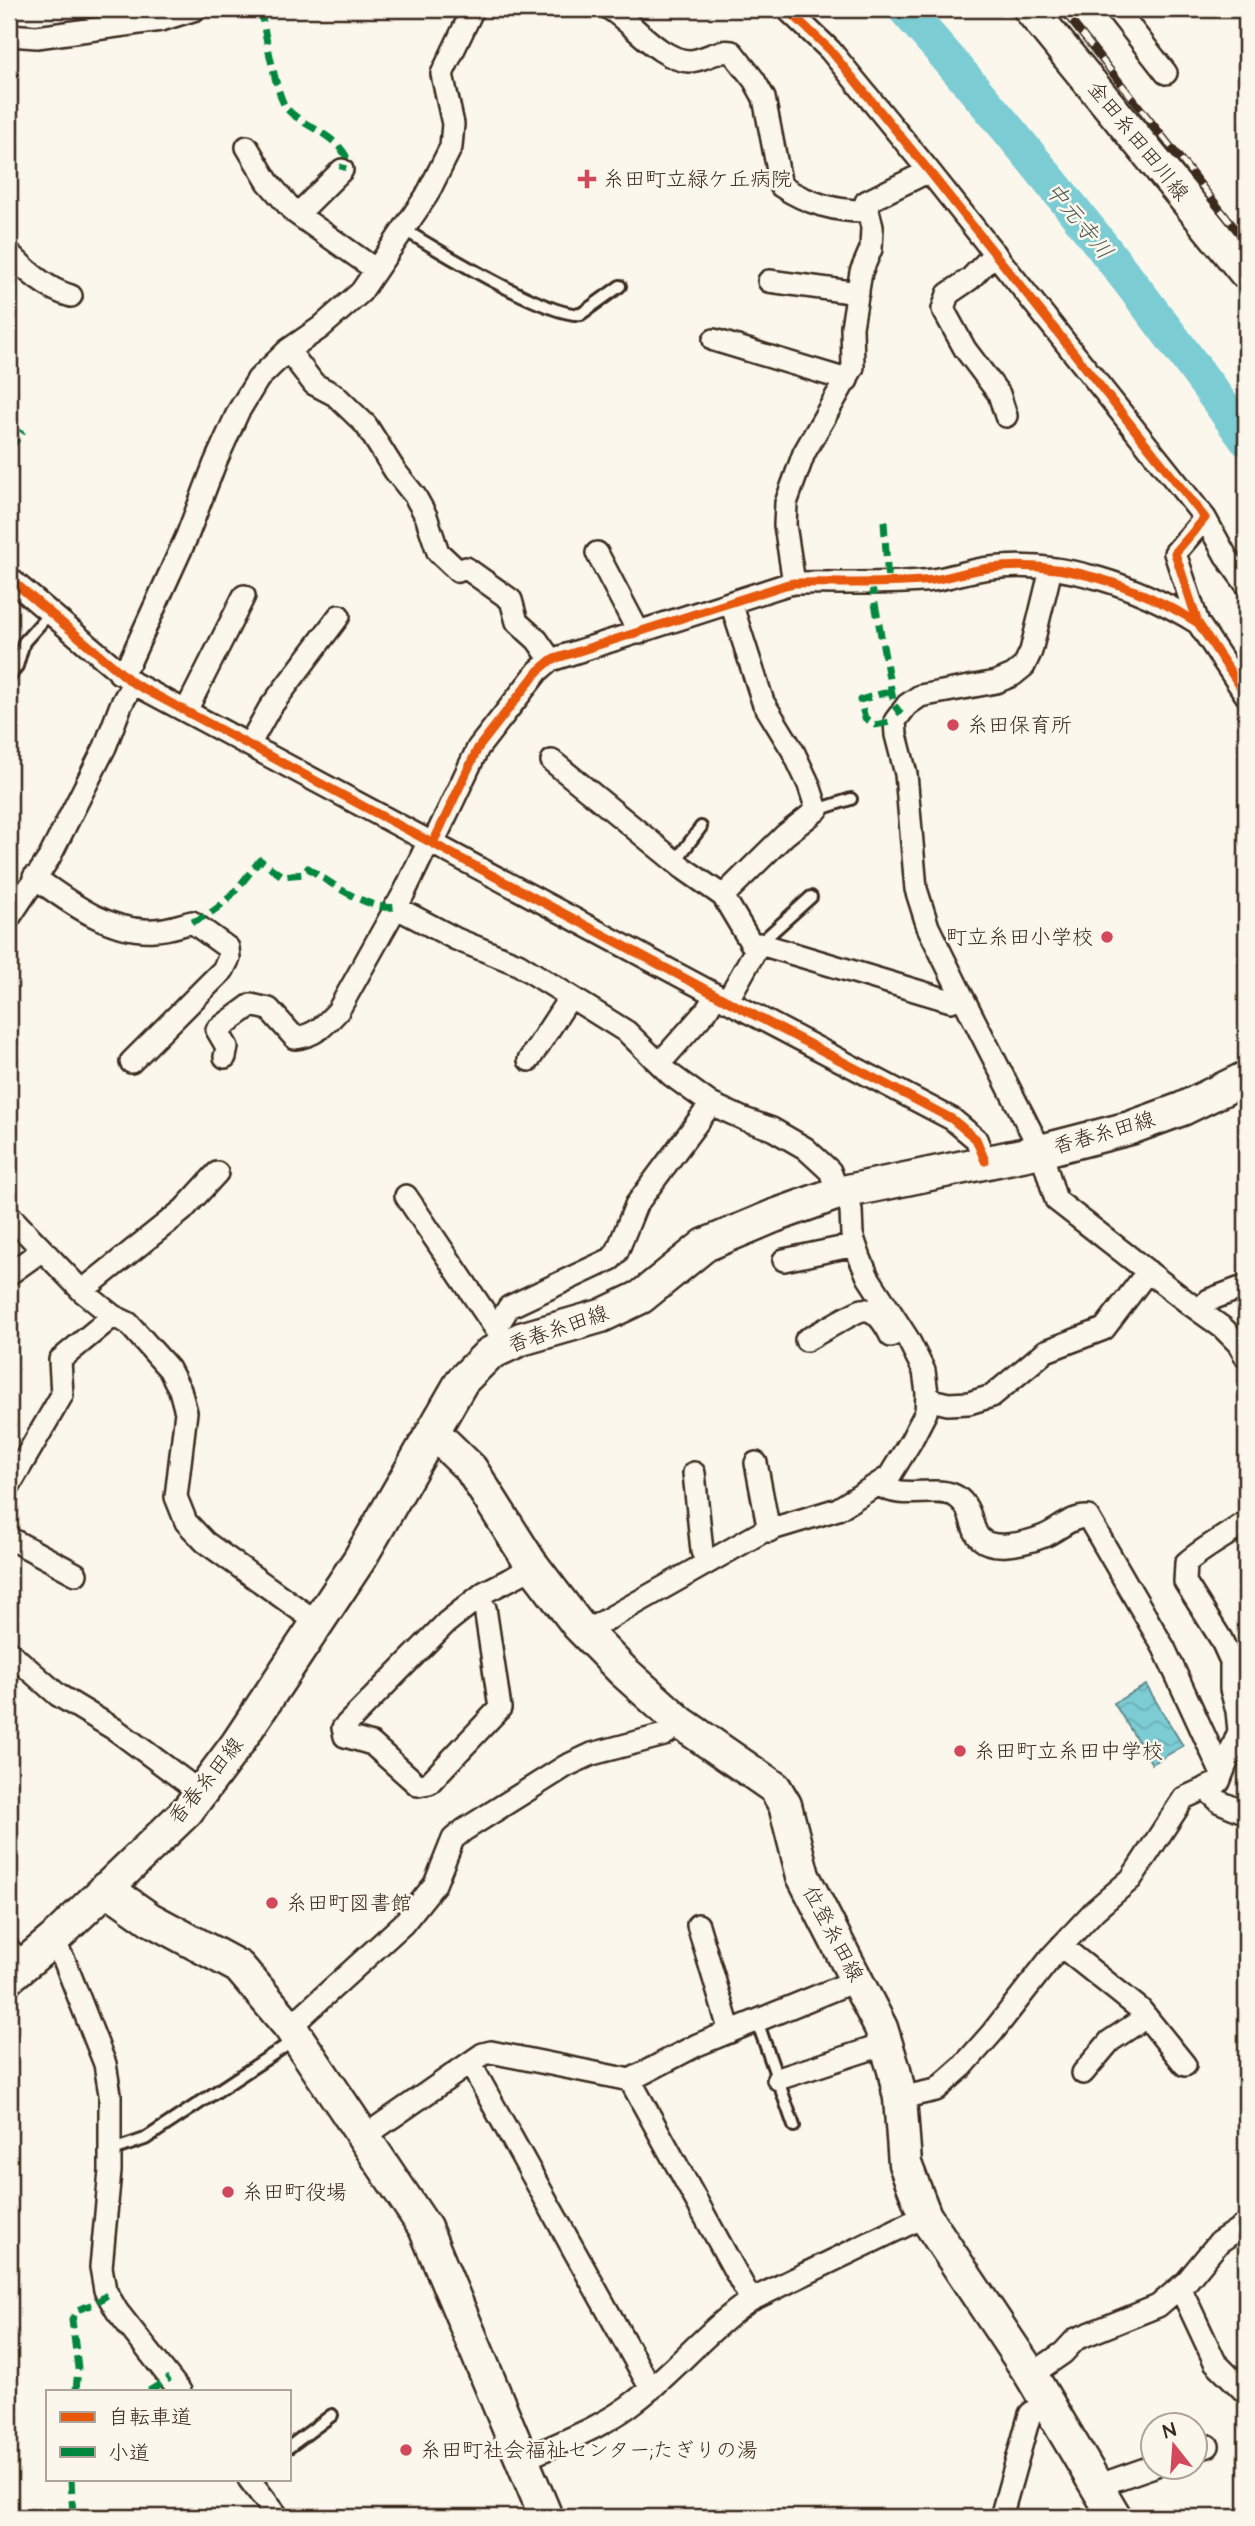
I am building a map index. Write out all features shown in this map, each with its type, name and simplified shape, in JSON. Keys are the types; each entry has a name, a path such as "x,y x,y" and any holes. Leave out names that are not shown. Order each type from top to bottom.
{"main road":[{"name":"金田糸田田川線","path":"1030,9 1246,273"},
{"name":"香春糸田線","path":"13,1964 53,1940 187,1811 237,1744 359,1560 462,1381 489,1354 501,1337 521,1339 601,1316 641,1297 705,1245 774,1216 842,1193 1130,1128 1182,1109 1246,1078"},
{"name":"位登糸田線","path":"434,1433 471,1469 534,1567 583,1630 623,1671 681,1723 775,1788 785,1805 803,1876 881,2028 900,2098 905,2164 925,2216 1039,2388 1115,2517"},
{"path":"106,1888 150,1919 239,1967 293,2033 425,2228 547,2517"}],"street":[{"path":"10,42 196,9"},
{"path":"9,918 49,858 104,747 121,705 130,661 238,412 258,379 288,350 320,328 361,292 427,195 451,147 453,124 442,74 454,44 474,9"},
{"path":"610,9 628,20 657,48 681,60 694,61 726,51 733,52 764,98 781,186 804,200 853,212 868,211"},
{"path":"786,9 830,50 995,253 1205,518 1227,558 1246,584"},
{"path":"1116,9 1166,73"},
{"path":"247,147 268,182 298,214 376,270"},
{"path":"298,214 342,170"},
{"path":"794,583 785,525 786,503 804,453 853,367 852,327 861,272 870,249 872,227 866,202 929,171"},
{"path":"9,253 30,274 58,292 71,296"},
{"path":"995,253 970,279 948,294 943,309 965,349 999,394 1006,416"},
{"path":"769,281 858,293"},
{"path":"714,340 847,380"},
{"path":"288,350 314,384 335,395 366,425 395,471 415,496 426,516 438,552 458,571 466,568 511,600 517,622 537,640 551,660"},
{"path":"1205,518 1175,552 1198,622 1246,695"},
{"path":"597,553 639,633"},
{"path":"225,1057 227,1047 217,1030 251,1005 269,1009 295,1038 309,1036 325,1025 338,1011 431,842 478,748 538,671 551,660 794,583 883,583 934,579 990,568 1051,569 1104,580 1143,593 1198,622"},
{"path":"1051,569 1031,650 1024,666 1013,675 996,681 920,696 907,705 895,721 906,774 916,889 928,927 1041,1150 1056,1200 1223,1328 1238,1343 1246,1357"},
{"path":"9,578 126,678 952,1119 976,1139 985,1161"},
{"path":"186,711 244,596"},
{"path":"723,896 777,842 817,810 793,751 764,702 731,603"},
{"path":"249,745 269,709 339,616"},
{"path":"552,761 675,862 723,896 751,943 951,1001 962,996"},
{"path":"34,877 108,924 132,930 156,930 192,922 228,948 229,958 223,970 131,1062"},
{"path":"395,907 456,939 518,964 627,1032 671,1075 711,1104 772,1129 805,1148 830,1171 842,1193 851,1210 855,1245 869,1277 924,1371 926,1412 890,1478 838,1508 762,1532 599,1624 583,1630"},
{"path":"660,1063 706,1011 722,998 759,944"},
{"path":"529,1060 570,997"},
{"path":"501,1337 509,1307 611,1259 617,1252 636,1205 711,1104"},
{"path":"82,1291 183,1210 217,1173"},
{"path":"406,1196 501,1337"},
{"path":"9,1215 82,1291 113,1316 128,1323 169,1369 180,1390 186,1412 176,1497 186,1522 205,1542 318,1623"},
{"path":"784,1261 855,1245"},
{"path":"9,1274 41,1251"},
{"path":"927,1399 948,1404 969,1403 992,1396 1046,1351 1066,1346 1104,1329 1148,1272"},
{"path":"1198,1310 1209,1300 1246,1286"},
{"path":"806,1340 862,1310 873,1312 887,1327 891,1336 902,1330"},
{"path":"9,1486 62,1395 60,1360 113,1316"},
{"path":"756,1462 769,1531"},
{"path":"694,1473 702,1550 708,1563"},
{"path":"878,1484 888,1492 946,1494 957,1497 967,1508 974,1532 984,1542 1003,1545 1044,1536 1079,1516 1088,1517 1164,1648 1222,1774"},
{"path":"900,2098 936,2090 962,2067 1061,1946 1095,1910 1131,1879 1184,1798 1219,1782 1242,1726 1231,1689 1231,1661 1221,1639 1185,1582 1186,1563 1198,1552 1216,1544 1246,1522"},
{"path":"9,1538 76,1574"},
{"path":"476,1599 485,1608 500,1708 429,1783 418,1785 372,1744 345,1736 343,1728 446,1623 476,1599 534,1567"},
{"path":"9,1652 58,1695 116,1730 201,1793"},
{"path":"293,2033 403,1924 435,1884 453,1839 464,1830 565,1766 592,1754 664,1735 681,1723"},
{"path":"1205,1788 1220,1802 1246,1813"},
{"path":"698,1925 730,2032"},
{"path":"53,1940 65,1962 105,2064 110,2094 110,2151 100,2267 104,2290 117,2311 179,2390"},
{"path":"1061,1946 1140,2008 1185,2065"},
{"path":"362,2138 483,2054 491,2052 630,2080 697,2045 857,1980"},
{"path":"1083,2073 1110,2041 1146,2017"},
{"path":"778,2079 886,2044"},
{"path":"470,2063 651,2389"},
{"path":"630,2080 751,2300"},
{"path":"522,2459 601,2424 636,2402 736,2310 751,2300 925,2216"},
{"path":"1001,2517 1039,2388 1063,2353 1076,2339 1158,2306 1179,2289 1219,2242 1246,2224"},
{"path":"1179,2289 1215,2362 1246,2393"},
{"path":"1097,2486 1140,2471"},
{"path":"250,2480 278,2517"}],"lane":[{"path":"403,229 479,273 541,304 573,316 581,314 620,286"},
{"path":"9,678 17,666 24,642 50,613"},
{"path":"817,810 851,799"},
{"path":"675,862 701,827"},
{"path":"759,944 811,897"},
{"path":"757,2021 794,2126"},
{"path":"110,2151 145,2139 293,2033"},
{"path":"290,2446 332,2415"}],"water":[{"path":"1146,1685 1183,1746 1152,1764 1114,1703"}],"waterway":[{"name":"中元寺川","path":"905,9 1081,220 1165,328 1246,439"}],"railway":[{"path":"1062,9 1246,242"}],"marked path":[{"path":"260,9 283,102 294,115 334,141 346,156 342,170"},
{"path":"9,450 23,431"},
{"path":"884,521 888,583"},
{"path":"871,582 894,705 901,714"},
{"path":"891,691 860,700 865,718 875,725 895,721"},
{"path":"192,922 222,904 260,860 282,876 303,874 308,868 338,888 373,905 395,907"},
{"path":"76,2390 78,2368 72,2320 77,2310 94,2304 107,2295"},
{"path":"151,2390 170,2378"},
{"path":"71,2480 73,2517"}],"cycle path":[{"path":"787,9 830,50 1205,518 1175,553 1198,623 1246,695"},
{"path":"433,843 478,748 538,671 551,660 785,585 916,582 990,568 1044,568 1098,578 1125,587 1198,623"},
{"path":"9,578 133,683 952,1119 976,1139 985,1161"}],"place":[{"name":"糸田町立緑ケ丘病院","path":"587,179"},
{"name":"糸田保育所","path":"953,725"},
{"name":"町立糸田小学校","path":"1107,937"},
{"name":"糸田町立糸田中学校","path":"960,1751"},
{"name":"糸田町図書館","path":"272,1903"},
{"name":"糸田町役場","path":"228,2192"},
{"name":"糸田町社会福祉センター;たぎりの湯","path":"406,2450"}]}
